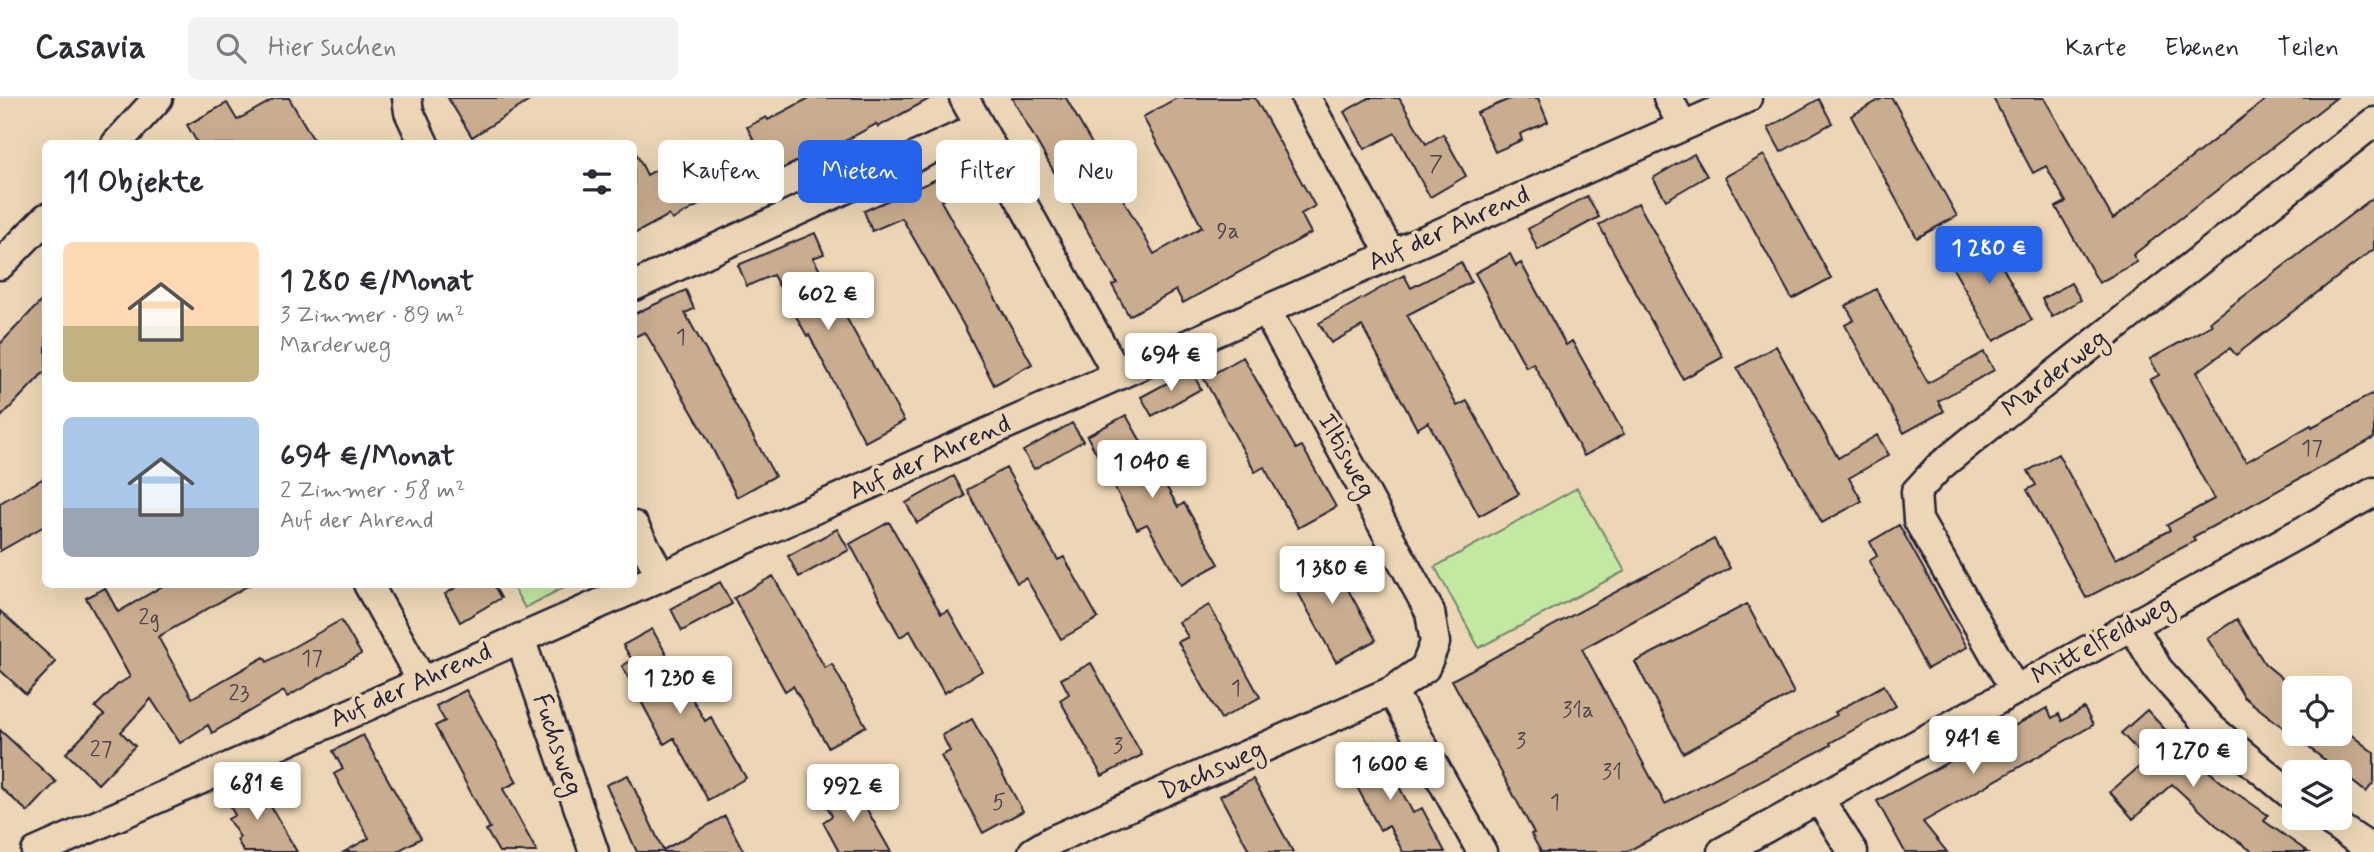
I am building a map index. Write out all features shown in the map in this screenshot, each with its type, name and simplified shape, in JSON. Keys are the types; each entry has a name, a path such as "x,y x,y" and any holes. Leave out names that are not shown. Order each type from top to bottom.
{"street":[{"path":"120,140 158,98"},
{"path":"407,98 415,128 422,140"},
{"path":"964,98 1118,375"},
{"path":"1306,98 1391,254"},
{"path":"1668,98 1684,126"},
{"name":"Auf der Ahrend","path":"637,587 1747,98"},
{"name":"Marderweg","path":"2015,690 1918,520 1916,492 1939,467 1977,436 2374,122"},
{"path":"637,285 981,127"},
{"path":"0,265 42,222"},
{"name":"Iltisweg","path":"1266,310 1430,612 1435,643 1425,668 1392,691"},
{"name":"Mittelfeldweg","path":"1722,852 2374,492"},
{"path":"637,532 661,576"},
{"path":"370,588 422,681"},
{"name":"Auf der Ahrend","path":"36,852 634,588"},
{"path":"2132,625 2158,668 2212,729 2282,787"},
{"name":"Fuchsweg","path":"520,638 594,852"},
{"path":"1392,691 1482,852"},
{"name":"Dachsweg","path":"1033,852 1054,840 1392,691"},
{"path":"1819,799 1853,852"},
{"path":"2342,830 2374,851"}],"green space":[{"path":"1577,488 1625,571 1479,648 1435,567"},
{"path":"514,588 562,588 525,608"}],"building":[{"path":"276,98 289,98 314,140 196,140 187,125 227,103 237,120"},
{"path":"448,98 534,98 472,137"},
{"path":"809,98 931,98 878,127 876,124 847,140 798,140 798,161 784,168 784,140 754,140 747,127 766,117 768,120"},
{"path":"1012,98 1066,98 1090,140 1054,140 1054,172 1040,147 1040,140 1036,140"},
{"path":"1177,98 1255,98 1315,206 1301,214 1311,233 1183,303 1176,290 1129,316 1112,285 1117,283 1072,203 1125,203 1154,254 1202,227 1143,117"},
{"path":"1369,98 1399,98 1426,144 1443,134 1466,176 1430,197 1395,133 1365,149 1344,112"},
{"path":"1512,98 1538,98 1548,122 1520,134 1522,140 1495,152 1477,113"},
{"path":"1883,98 1892,98 1957,216 1917,238 1851,116"},
{"path":"1993,98 2044,98 2113,219 2268,98 2336,98 2133,255 2137,262 2099,283 2056,207 2066,202 2046,166 2033,173"},
{"path":"1819,99 1832,123 1781,152 1768,128"},
{"path":"1694,154 1707,176 1666,200 1653,178"},
{"path":"637,155 647,175 658,169 658,203 699,205 672,220 669,215 637,232"},
{"path":"1764,155 1831,278 1792,299 1725,177"},
{"path":"936,179 936,203 942,203 1032,364 994,385 963,324 902,218 872,231 864,211 882,203 922,203 922,185"},
{"path":"1587,196 1599,217 1538,250 1528,229"},
{"path":"2374,197 2374,249 2236,355 2230,348 2197,372 2246,462 2374,393 2374,438 2193,537 2195,541 2086,598 2027,490 2036,485 2028,471 2058,454 2116,559 2170,530 2167,525 2214,499 2150,380 2159,375 2150,359 2212,325 2210,322"},
{"path":"1638,203 1723,357 1683,379 1599,225"},
{"path":"1981,228 2032,320 1994,341 1951,265 1960,260 1952,244"},
{"path":"815,233 824,254 813,258 904,421 865,442 809,335 807,336 773,275 747,286 738,265"},
{"path":"1510,254 1516,266 1521,263 1566,345 1572,341 1624,434 1584,456 1533,363 1526,367 1475,273"},
{"path":"1461,262 1471,282 1407,315 1457,406 1467,401 1519,494 1479,516 1428,422 1417,429 1362,326 1331,343 1319,323 1404,275 1411,288"},
{"path":"2071,283 2081,300 2052,317 2042,299"},
{"path":"1876,289 1928,383 1984,352 1994,370 1938,401 1944,411 1904,433 1845,325 1854,320 1846,306"},
{"path":"686,290 694,309 685,313 775,476 737,497 706,436 645,332 637,336 637,313"},
{"path":"42,300 42,374 0,418 0,344"},
{"path":"1776,346 1838,458 1877,435 1889,455 1849,478 1862,501 1822,523 1737,368"},
{"path":"1243,357 1296,449 1302,446 1336,507 1298,528 1264,467 1255,472 1204,379"},
{"path":"1191,370 1201,389 1152,416 1141,397"},
{"path":"1126,415 1178,507 1184,503 1219,564 1181,585 1147,524 1137,529 1087,436"},
{"path":"1072,423 1083,441 1034,469 1023,451"},
{"path":"1006,468 1058,560 1064,557 1098,618 1061,639 1026,578 1017,583 967,490"},
{"path":"954,476 965,496 917,523 906,503"},
{"path":"42,479 42,527 0,551 0,503"},
{"path":"889,522 941,614 948,610 982,671 944,693 910,631 900,637 850,544"},
{"path":"1899,525 1967,647 1927,669 1869,561 1877,556 1870,542"},
{"path":"837,529 849,550 799,577 788,556"},
{"path":"1714,539 1730,568 1582,649 1665,804 1837,715 1835,712 1884,685 1896,706 1830,743 1831,745 1626,852 1541,852 1531,834 1534,833 1452,680"},
{"path":"1325,548 1376,640 1336,662 1294,585 1303,580 1295,565"},
{"path":"773,576 825,668 832,664 866,726 828,747 793,686 785,691 734,598"},
{"path":"720,582 732,604 682,631 671,609"},
{"path":"105,588 118,612 159,588 244,588 158,637 192,698 264,657 267,662 341,620 361,654 287,697 284,691 212,733 208,725 180,743 151,699 121,732 135,746 98,784 66,753 104,715 95,707 117,685 130,677 86,598"},
{"path":"455,588 495,588 501,598 460,622 445,594"},
{"path":"1747,604 1794,693 1683,753 1635,662"},
{"path":"1209,605 1260,697 1221,719 1178,642 1188,637 1179,622"},
{"path":"0,611 56,662 26,694 0,670"},
{"path":"2237,619 2265,664 2282,678 2282,727 2244,697 2207,638"},
{"path":"652,629 705,721 711,717 746,778 708,800 674,738 664,744 622,666 632,660 623,645"},
{"path":"1091,663 1142,755 1102,776 1060,700 1069,694 1061,679"},
{"path":"466,690 517,782 503,789 537,852 499,852 486,830 490,828 435,726 445,721 436,706"},
{"path":"2047,708 2052,718 2059,714 2062,721 2084,708 2093,725 1923,822 1947,852 1905,852 1877,801"},
{"path":"2147,710 2183,749 2226,786 2268,815 2264,821 2308,852 2253,852 2216,825 2172,784 2133,819 2110,792 2147,760 2121,733"},
{"path":"972,719 1023,811 983,833 941,756 950,751 942,735"},
{"path":"0,730 56,782 28,812 0,787"},
{"path":"363,735 421,838 396,852 344,852 369,838 334,774 343,769 333,751"},
{"path":"2352,735 2374,753 2374,782 2366,792 2352,781 2352,760 2325,760 2307,746 2352,746"},
{"path":"1375,741 1413,813 1422,808 1445,852 1403,852 1389,826 1380,830 1342,759"},
{"path":"628,775 663,850 725,816 744,852 637,852 606,785"},
{"path":"1253,779 1293,852 1250,852 1220,796"},
{"path":"257,781 297,852 244,852 237,840 240,837 228,819 235,815 225,798"},
{"path":"854,785 891,852 839,852 823,822 832,816 824,801"}]}
